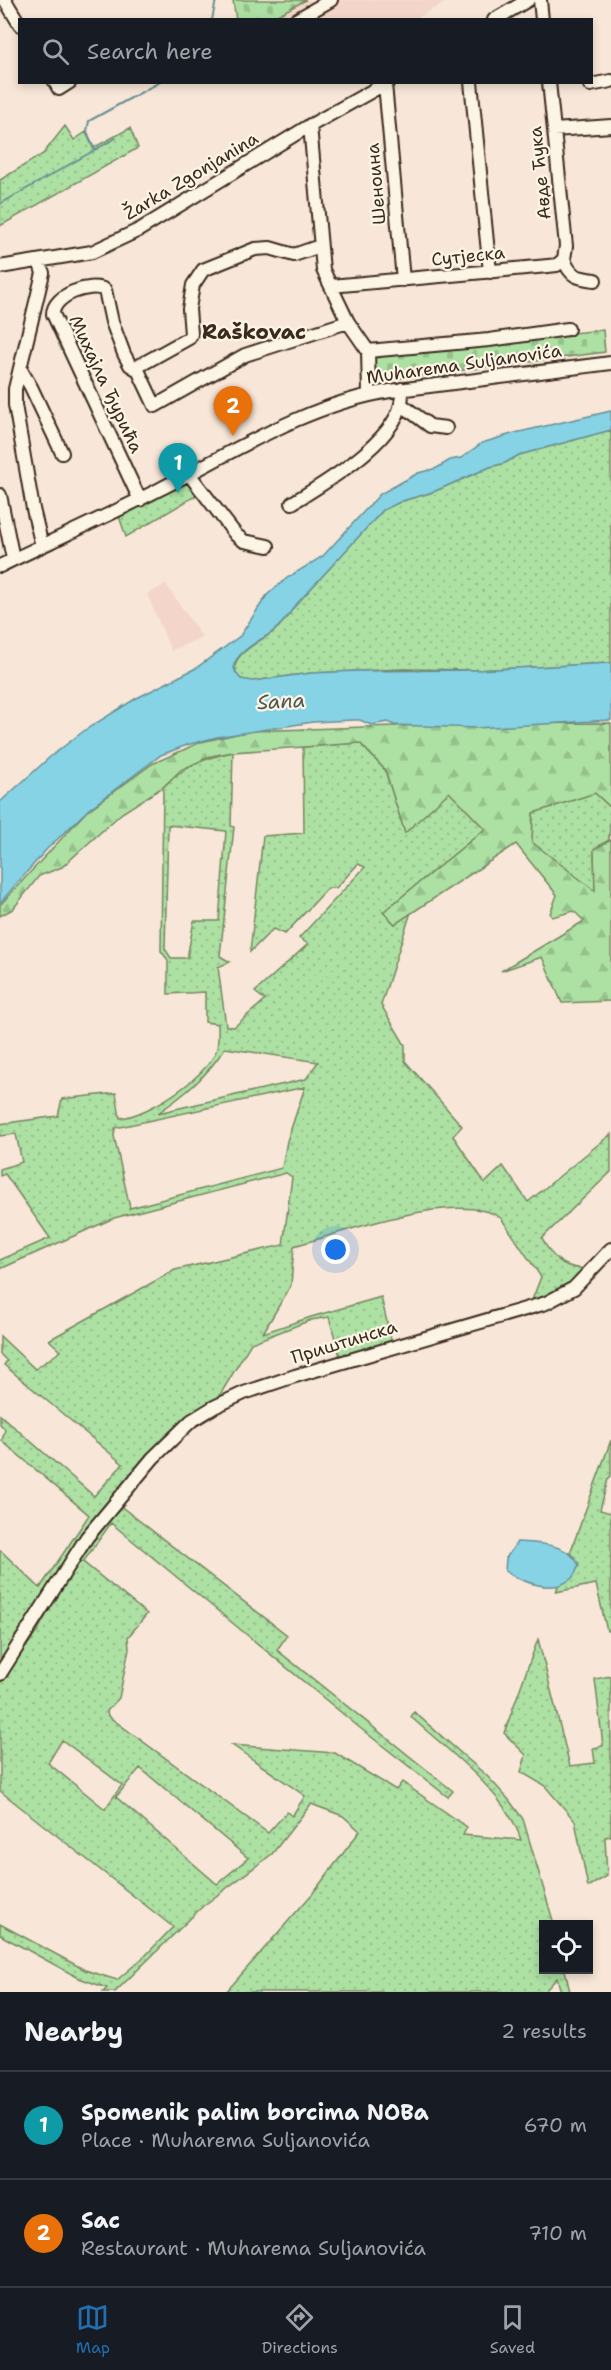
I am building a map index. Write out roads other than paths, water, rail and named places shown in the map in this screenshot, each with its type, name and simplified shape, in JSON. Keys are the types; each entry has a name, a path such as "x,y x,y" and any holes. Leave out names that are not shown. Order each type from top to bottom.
{"street":[{"path":"4,0 18,22"},
{"path":"299,18 331,0"},
{"path":"497,18 528,0"},
{"path":"540,0 542,18"},
{"path":"590,85 611,81"},
{"path":"56,84 59,89 67,84"},
{"name":"Žarka Zgonjanina","path":"0,267 92,252 139,230 310,125 385,84"},
{"name":"Шеноина","path":"387,84 403,280"},
{"path":"471,84 490,272"},
{"name":"Авде Ћука","path":"549,84 566,246 564,259"},
{"path":"310,125 323,270 348,322 368,351 369,394"},
{"path":"554,130 611,126"},
{"path":"320,246 294,255 270,248 255,249 203,270 193,285 189,309 191,334 183,342 135,368 141,375 153,404 159,405 245,355 348,322"},
{"path":"564,259 572,275 595,280"},
{"name":"Сутјеска","path":"331,286 557,265 564,259"},
{"path":"39,261 43,273 15,389 15,405 30,493 42,546"},
{"name":"Михајла Ђурића","path":"135,368 130,365 124,354 112,322 105,290 98,287 73,293 57,302 53,307 52,314 140,500"},
{"path":"368,351 489,340 568,329"},
{"name":"Muharema Suljanovića","path":"0,566 140,500 278,428 323,409 369,394 611,363"},
{"path":"21,370 62,453"},
{"path":"292,503 355,463 384,433 402,405 401,389"},
{"path":"402,405 430,426 446,428"},
{"path":"189,474 236,535 244,541 268,546"},
{"path":"0,495 13,560"},
{"name":"Приштинска","path":"0,1674 71,1561 109,1509 171,1439 191,1421 214,1407 244,1394 357,1356 546,1303 574,1288 611,1249"}],"water":[{"name":"Sana","path":"611,411 611,430 519,455 505,463 383,510 281,624 242,653 234,667 241,679 253,681 311,673 476,670 611,663 611,720 476,728 394,725 388,722 371,725 360,720 313,722 217,737 187,745 161,755 89,809 46,850 0,903 0,802 50,757 85,730 135,699 196,668 240,636 267,595 287,578 323,556 380,494 418,473 461,458 482,443"},
{"path":"517,1542 560,1548 568,1552 579,1565 573,1577 565,1583 547,1586 529,1583 505,1571 506,1558"}],"waterway":[{"path":"212,18 216,0"},
{"path":"94,149 87,131 89,121 156,84"},
{"path":"0,204 116,138"}],"place":[{"name":"Sac","path":"233,436"},
{"name":"Spomenik palim borcima NOBa","path":"178,493"}],"district":[{"name":"Raškovac","path":"254,332"}]}
